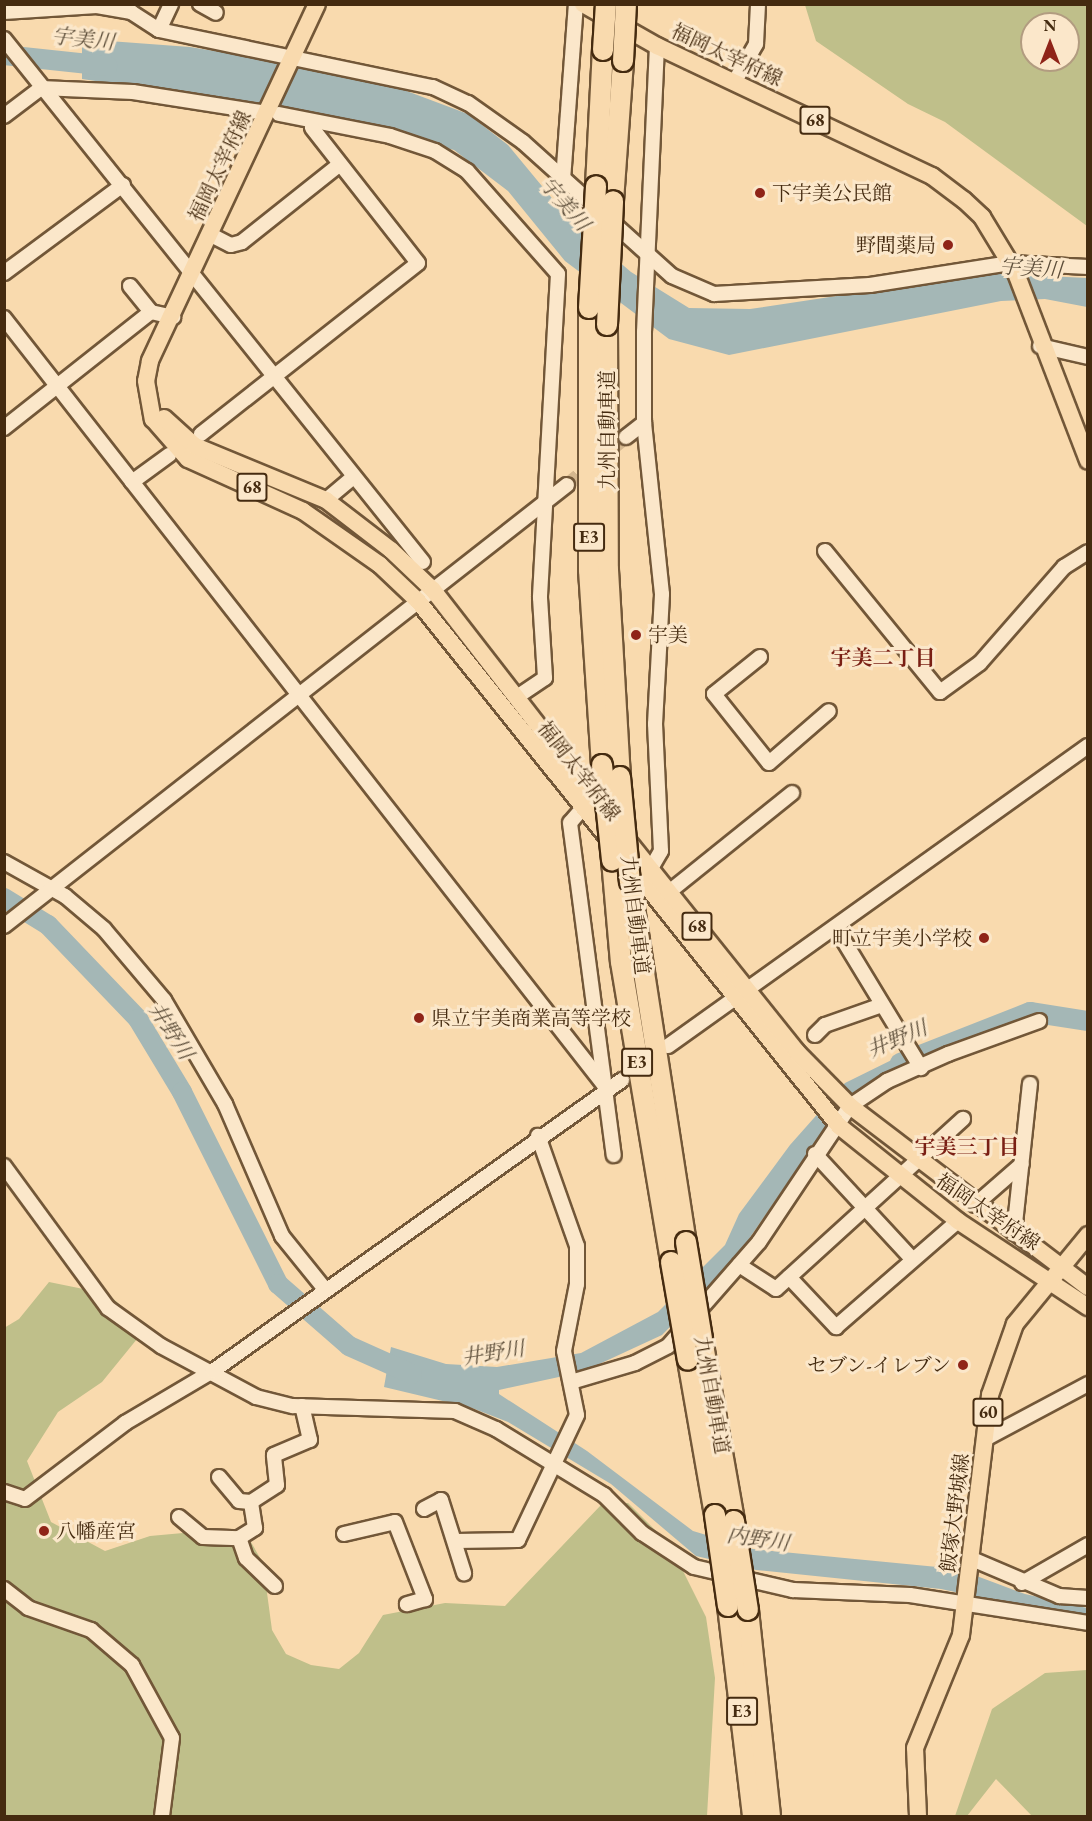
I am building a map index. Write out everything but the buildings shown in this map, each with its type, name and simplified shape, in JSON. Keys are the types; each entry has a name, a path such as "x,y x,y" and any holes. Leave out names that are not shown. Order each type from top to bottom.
{"highway":[{"name":"九州自動車道","path":"606,4 590,308 589,570 602,765 621,962 715,1515 738,1608 770,1816"},
{"name":"九州自動車道","path":"626,4 607,325 608,570 620,777 630,882 686,1242 734,1521 753,1816"}],"main road":[{"name":"福岡太宰府線","path":"316,4 269,114 161,344 150,361 147,400 174,448 303,511 380,565 418,601 582,809 839,1126 958,1221 1048,1278 1088,1307"},
{"name":"福岡太宰府線","path":"583,4 657,46 932,176 982,217 1013,268"},
{"name":"68","path":"1013,268 1040,345 1088,461"},
{"name":"福岡太宰府線","path":"161,344 154,381 163,418 174,433 326,500 432,590 650,870 752,990 797,1052 849,1106 913,1159 1088,1287"},
{"name":"飯塚大野城線","path":"918,1816 915,1748 953,1661 967,1596 985,1439 1003,1352 1048,1278 1088,1235"}],"street":[{"path":"159,30 171,4"},
{"path":"200,4 216,13"},
{"path":"563,180 576,4"},
{"path":"735,81 756,44 758,4"},
{"path":"4,12 38,5 97,6 131,12 159,30 295,55 454,96 523,142 646,259 672,276 714,294 870,285 1013,268 1088,267"},
{"path":"4,39 38,85 123,185 352,478 423,562"},
{"path":"650,870 661,851 655,724 662,594 644,423 646,259 657,46"},
{"path":"4,116 38,85 133,92 390,135 435,151 467,171 558,274 550,496 540,598 545,678 517,698"},
{"path":"201,434 272,375 418,262 312,128"},
{"path":"211,236 231,245 243,242 340,165"},
{"path":"4,273 123,185"},
{"path":"130,286 151,312 173,317"},
{"path":"4,428 151,312"},
{"path":"4,318 294,695 608,1090"},
{"path":"1040,345 1088,357"},
{"path":"626,437 644,423"},
{"path":"132,482 169,455"},
{"path":"326,500 352,478"},
{"path":"9,922 294,695 567,485"},
{"path":"825,551 940,692 980,663 1064,567 1088,552"},
{"path":"760,657 714,693 769,763 829,711"},
{"path":"668,1046 752,990 952,838 1088,746"},
{"path":"669,892 792,793"},
{"path":"582,809 570,823 584,951 608,1090 614,1155"},
{"path":"4,862 50,890 104,929 164,1000 225,1104 282,1236 322,1289"},
{"path":"836,928 920,1066"},
{"path":"815,1035 825,1025 882,1005"},
{"path":"571,1382 635,1363 668,1346 739,1265 815,1155 839,1126 849,1106 920,1066 1039,1021"},
{"path":"4,1492 25,1499 125,1423 213,1371 322,1289 538,1136 622,1080"},
{"path":"1014,1233 1030,1084"},
{"path":"739,1265 776,1289 899,1175 913,1159 963,1119"},
{"path":"456,1541 518,1540 572,1432 577,1415 564,1351 577,1284 577,1246 538,1136"},
{"path":"815,1155 913,1260"},
{"path":"975,1205 1022,1164"},
{"path":"4,1167 108,1308 161,1346 213,1371 256,1397 303,1406 437,1407 496,1429 556,1461 604,1495 642,1533 694,1567 793,1590 967,1596 1088,1623"},
{"path":"789,1277 836,1327 958,1221"},
{"path":"985,1439 1088,1384"},
{"path":"219,1477 239,1501 251,1502 277,1485 274,1455 310,1440 303,1406"},
{"path":"423,1509 441,1500 456,1541 464,1573"},
{"path":"179,1517 203,1537 238,1538 255,1528 251,1502"},
{"path":"344,1534 395,1522 425,1599 407,1604"},
{"path":"238,1538 246,1558 275,1586"},
{"path":"1022,1583 1088,1545"},
{"path":"971,1560 1022,1583 1059,1596 1088,1598"},
{"path":"4,1589 28,1608 91,1630 132,1665 172,1738 172,1774 162,1816"}],"green space":[{"path":"805,5 1087,5 1087,226 945,122 908,104 816,41"},
{"path":"49,1282 108,1294 146,1328 102,1382 58,1412 27,1461 51,1522 105,1551 150,1536 216,1530 248,1537 263,1563 272,1630 286,1654 311,1665 339,1669 359,1653 383,1615 445,1603 505,1606 601,1505 628,1503 670,1545 706,1617 715,1678 707,1816 5,1816 4,1328 19,1319"},
{"path":"1087,1670 1087,1816 1032,1816 996,1779 967,1816 955,1816 992,1709 1045,1673"}],"shaded area":[{"path":"82,39 190,47 306,66 404,90 468,114 508,145 570,220 631,272 689,308 750,309 989,273 1087,278 1087,307 1045,299 1001,301 729,355 669,339 565,261 508,191 454,150 303,112 82,79"},
{"path":"918,1047 930,1058 856,1096 824,1129 732,1264 662,1335 582,1372 499,1390 499,1394 587,1451 693,1531 753,1549 958,1569 1025,1594 1087,1608 1087,1616 1071,1617 941,1589 756,1570 696,1556 611,1484 508,1422 472,1408 384,1387 391,1347 446,1364 497,1367 581,1353 658,1312 725,1245 739,1214 790,1145 845,1083"}],"waterway":[{"name":"宇美川","path":"4,55 107,66"},
{"name":"井野川","path":"4,898 48,925 138,1019 182,1092 278,1284 349,1346 412,1374"},
{"name":"井野川","path":"900,1063 1030,1012 1088,1021"}],"tunnel":[{"path":"567,485 626,437"}],"place":[{"name":"下宇美公民館","path":"760,193"},
{"name":"野間薬局","path":"948,245"},
{"name":"宇美","path":"636,635"},
{"name":"町立宇美小学校","path":"984,938"},
{"name":"県立宇美商業高等学校","path":"419,1018"},
{"name":"セブン-イレブン","path":"963,1365"},
{"name":"八幡産宮","path":"44,1531"}],"district":[{"name":"宇美二丁目","path":"883,658"},
{"name":"宇美三丁目","path":"967,1147"}],"water label":[{"name":"内野川","path":"758,1539"}]}
